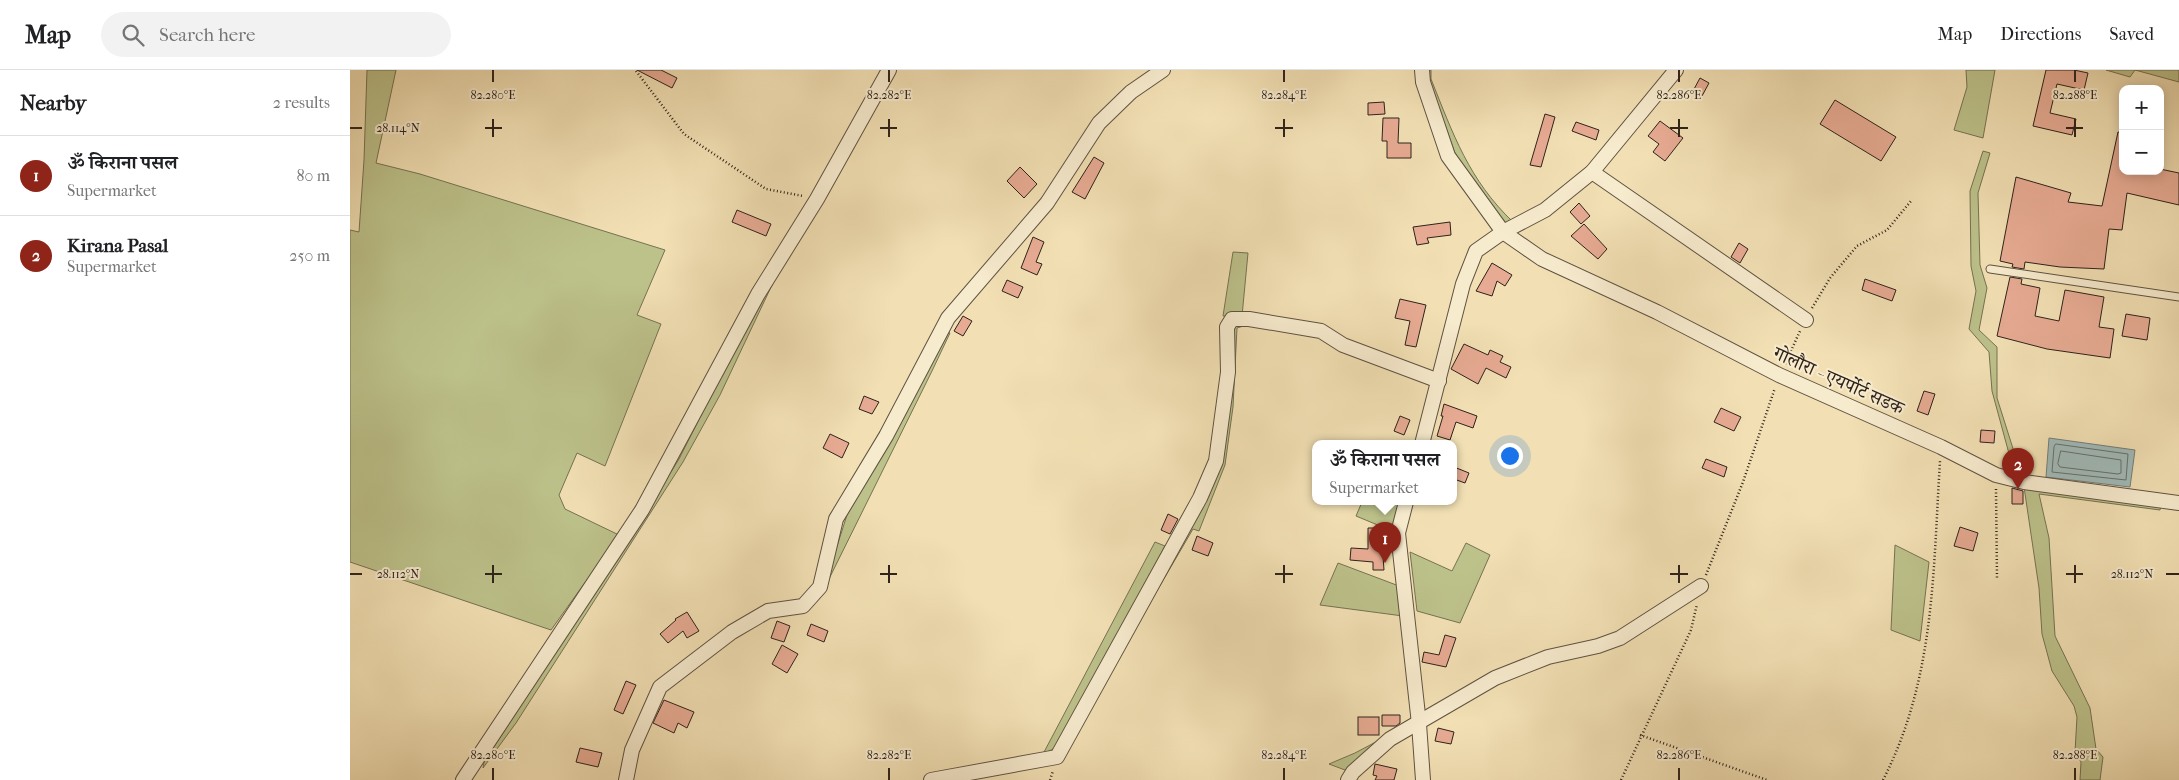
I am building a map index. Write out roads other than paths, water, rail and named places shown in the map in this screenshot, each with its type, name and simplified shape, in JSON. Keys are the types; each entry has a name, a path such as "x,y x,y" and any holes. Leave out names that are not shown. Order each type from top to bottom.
{"street":[{"path":"463,780 642,510 758,294 817,199 889,70"},
{"path":"626,780 632,750 660,687 732,632 768,612 803,606 820,587 836,519 886,436 948,318 1047,204 1099,123 1131,92 1163,70"},
{"name":"गोलौरा - एयर्पोर्ट सडक","path":"1422,70 1423,82 1448,156 1503,232 1542,260 1657,312 1780,375 1941,447 1996,475 2024,482 2179,503"},
{"path":"1423,440 1463,284 1476,251 1503,232 1545,210 1592,172 1676,70"},
{"path":"1592,172 1806,320"},
{"path":"932,780 1057,757 1200,498 1216,461 1228,372 1227,326 1232,319 1248,319 1321,331 1343,345 1439,381"},
{"path":"1405,505 1398,532 1419,724 1423,780"},
{"path":"1348,780 1353,772 1390,739 1419,724 1495,678 1548,657 1598,646 1620,638 1701,586"}],"lane":[{"path":"1990,269 2179,298"}],"water":[{"path":"2049,438 2135,450 2130,487 2046,477"}],"place":[{"name":"Kirana Pasal","path":"2018,489"},
{"name":"ॐ किराना पसल","path":"1385,563"}]}
